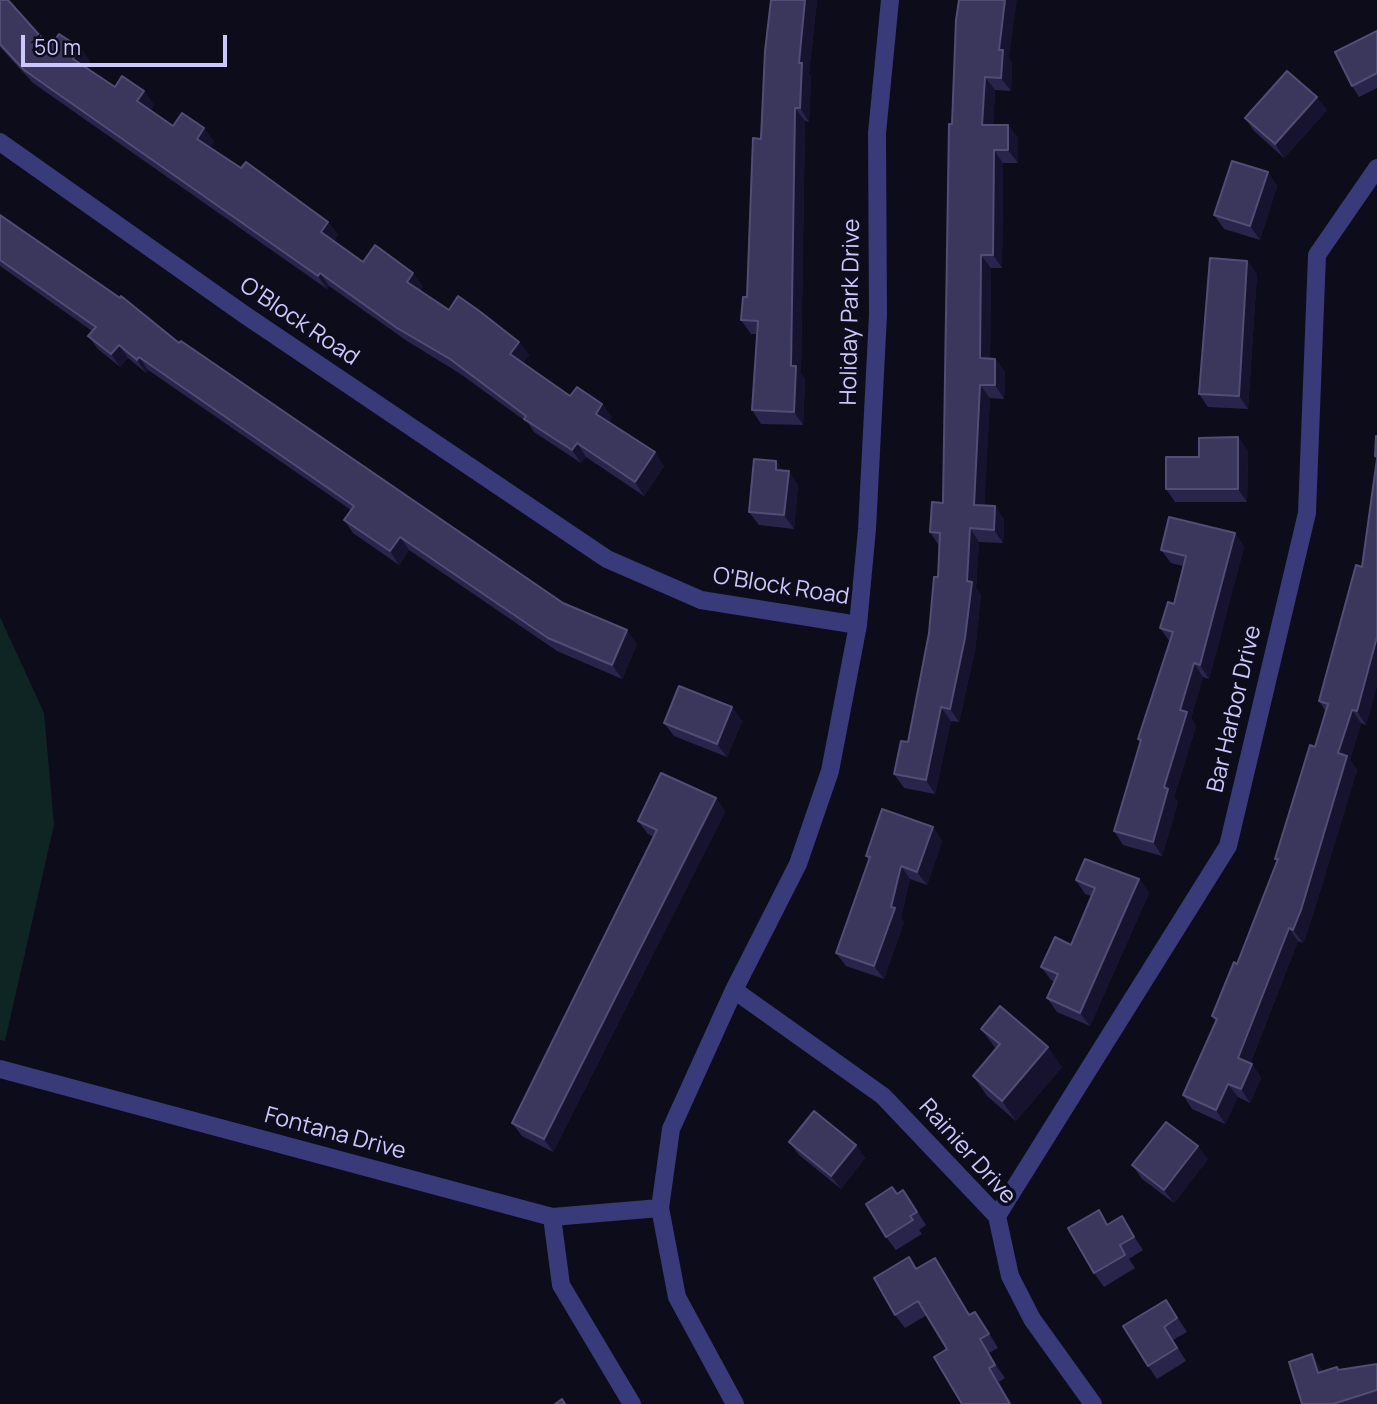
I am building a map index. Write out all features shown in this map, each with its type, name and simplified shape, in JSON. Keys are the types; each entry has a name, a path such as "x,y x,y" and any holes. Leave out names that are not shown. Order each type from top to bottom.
{"street":[{"name":"Holiday Park Drive","path":"858,625 867,529 878,315 877,133 890,0"},
{"name":"O'Block Road","path":"0,142 245,315 607,559 701,600 858,625 830,771 797,864 734,990 671,1129 660,1208 677,1297 735,1404"},
{"name":"Bar Harbor Drive","path":"997,1216 1228,846 1307,513 1317,255 1377,168"},
{"name":"Rainier Drive","path":"734,990 883,1096 997,1216 1010,1276 1032,1319 1093,1404"},
{"name":"Fontana Drive","path":"0,1069 552,1217 660,1208"},
{"path":"552,1217 561,1284 632,1404"}],"green space":[{"path":"0,617 44,713 54,825 5,1041 0,1040"}],"building":[{"path":"0,0 8,0 50,47 59,34 81,48 73,59 115,87 122,76 144,91 137,101 173,126 182,113 204,128 197,139 241,168 246,162 328,222 321,232 363,262 375,245 413,273 407,282 449,310 458,296 519,342 510,354 570,396 577,387 602,404 596,414 655,452 635,482 577,443 572,450 524,419 526,416 450,359 397,328 320,273 318,276 24,70 0,44"},
{"path":"771,0 805,0 799,63 802,63 800,108 795,108 791,366 796,366 794,412 752,410 758,321 741,320 743,297 747,297 753,138 761,139 765,51"},
{"path":"959,0 1005,0 999,50 1003,50 1001,78 985,77 982,125 1008,125 1008,150 994,150 993,255 981,255 980,358 995,359 995,385 980,385 974,505 995,506 994,530 970,528 967,581 972,582 965,638 950,709 941,707 926,780 894,774 901,741 908,742 929,633 934,577 938,577 940,533 930,532 932,502 943,503 949,124 952,124"},
{"path":"1377,31 1377,73 1352,86 1335,52"},
{"path":"1287,71 1317,97 1275,144 1245,118"},
{"path":"1232,161 1268,172 1250,226 1214,215"},
{"path":"0,215 120,298 121,296 179,343 181,341 563,603 627,630 612,665 548,638 400,537 390,551 344,520 354,506 139,357 137,360 119,345 111,354 88,336 96,327 0,260"},
{"path":"1210,258 1247,261 1239,396 1199,394"},
{"path":"1377,436 1377,457 1375,456"},
{"path":"1238,437 1238,489 1166,489 1166,457 1199,457 1199,438"},
{"path":"754,459 776,461 776,470 789,471 784,515 749,512"},
{"path":"1377,459 1377,637 1357,711 1352,710 1338,753 1347,756 1301,910 1293,930 1289,928 1238,1058 1252,1064 1241,1089 1228,1084 1216,1110 1183,1095 1217,1019 1212,1016 1234,962 1237,964 1278,859 1275,859 1310,745 1315,747 1328,704 1319,701 1356,565 1362,567"},
{"path":"1169,517 1235,533 1200,665 1194,663 1180,710 1187,712 1164,787 1168,789 1153,842 1114,831 1141,740 1138,739 1173,632 1160,628 1168,602 1174,604 1186,556 1161,550"},
{"path":"679,686 732,707 717,744 664,723"},
{"path":"661,773 716,798 544,1139 512,1123 657,830 638,821"},
{"path":"882,809 933,827 917,872 901,866 891,907 895,908 874,966 836,953 870,857 866,856"},
{"path":"1085,859 1139,879 1080,1013 1047,998 1058,974 1041,967 1055,937 1071,945 1095,888 1076,880"},
{"path":"1000,1006 1048,1047 1002,1101 973,1076 1000,1044 981,1029"},
{"path":"814,1111 856,1145 831,1176 789,1142"},
{"path":"1166,1122 1198,1146 1164,1190 1132,1165"},
{"path":"892,1187 897,1194 903,1190 917,1212 910,1216 913,1220 886,1237 866,1204"},
{"path":"1099,1210 1107,1225 1122,1216 1134,1237 1120,1245 1125,1255 1094,1273 1068,1228"},
{"path":"909,1257 916,1269 935,1258 969,1315 975,1312 989,1334 980,1339 995,1365 989,1368 1010,1404 962,1404 934,1357 947,1349 918,1301 895,1315 874,1278"},
{"path":"1166,1300 1177,1318 1164,1327 1177,1348 1148,1366 1123,1326"},
{"path":"1312,1354 1318,1373 1337,1367 1338,1370 1377,1364 1377,1390 1333,1404 1302,1404 1289,1362"}]}
